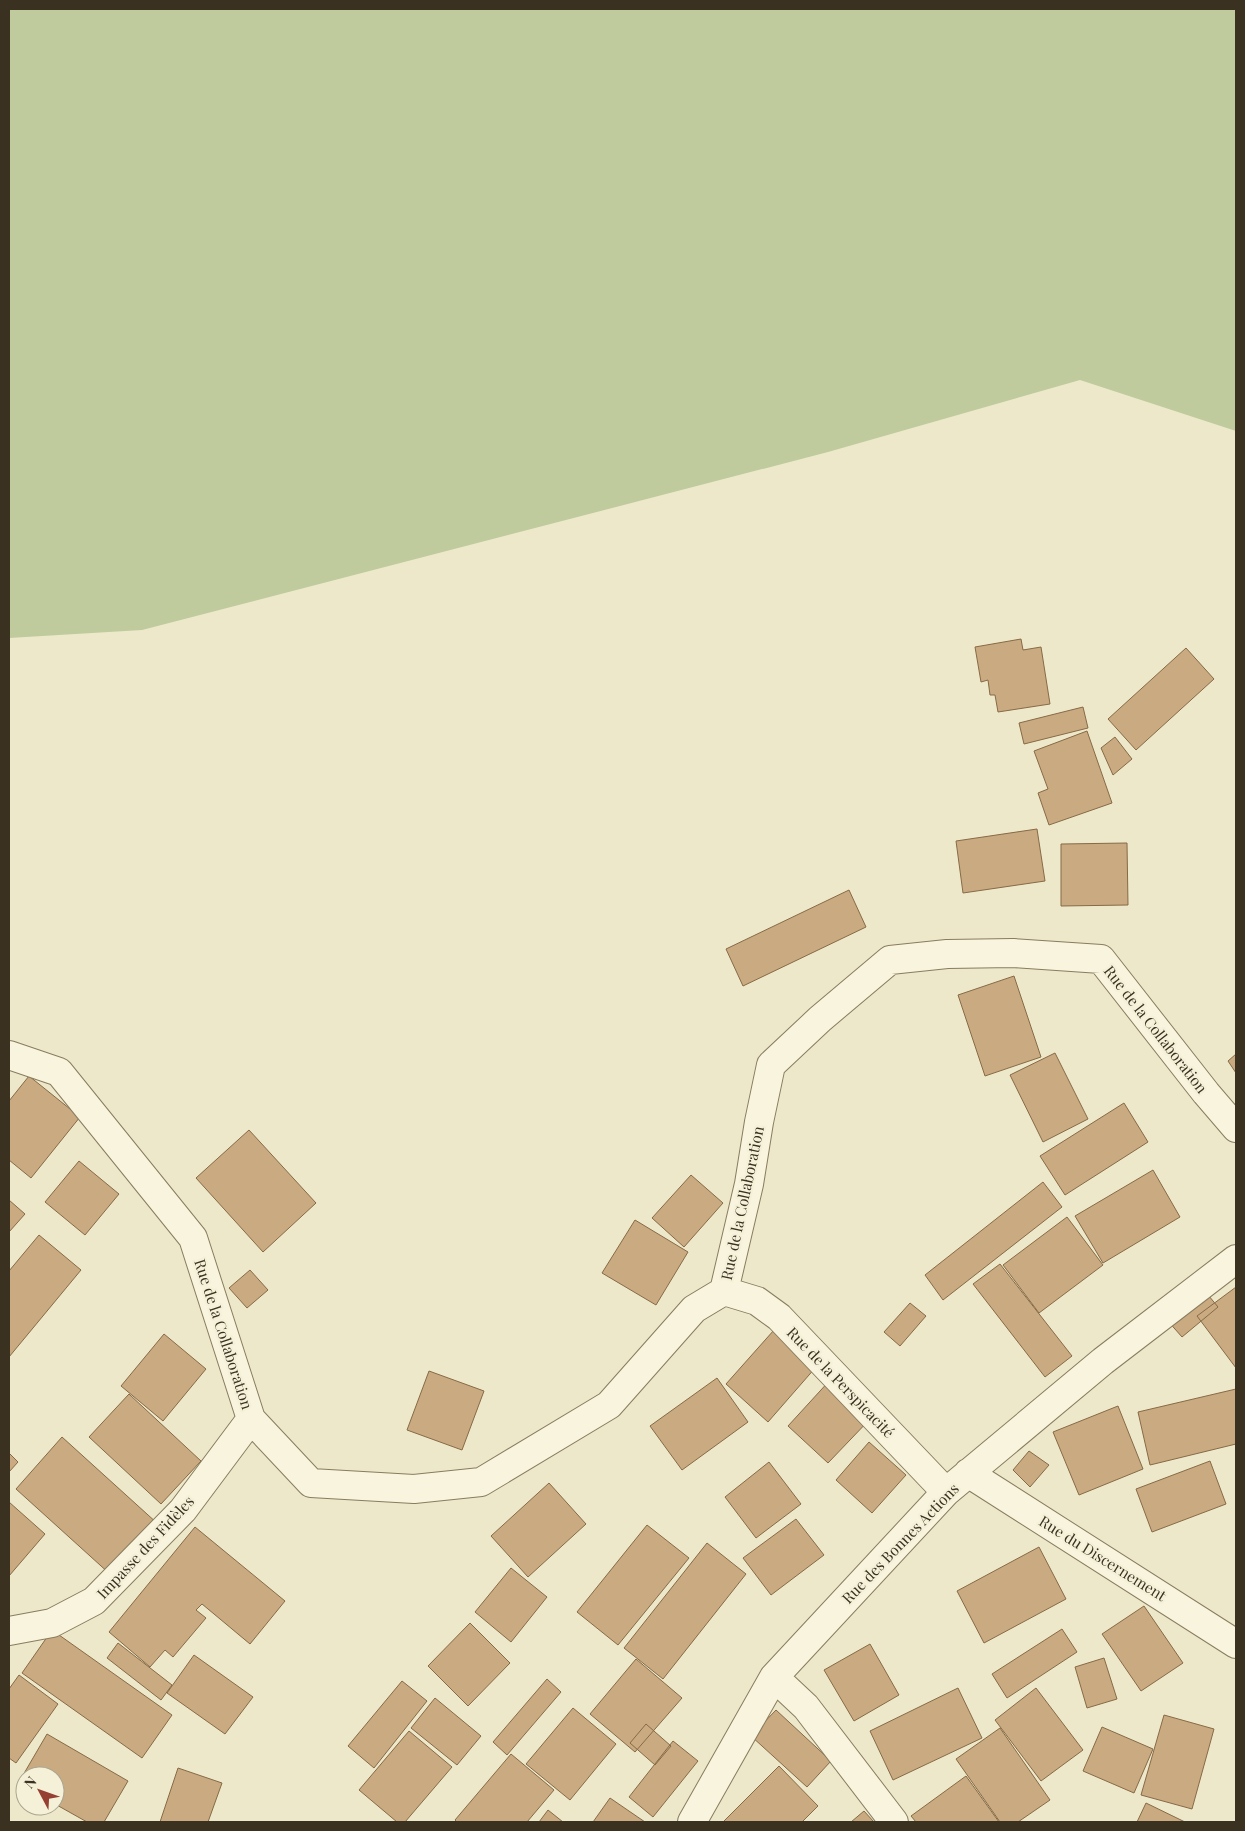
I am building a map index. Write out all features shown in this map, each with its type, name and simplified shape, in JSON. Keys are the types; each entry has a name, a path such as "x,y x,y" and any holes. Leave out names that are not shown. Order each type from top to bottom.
{"street":[{"name":"Rue de la Collaboration","path":"9,1055 59,1072 193,1238 251,1419 311,1483 414,1489 481,1482 609,1405 694,1309 724,1291 749,1184 771,1065 820,1019 890,960 947,954 1012,953 1101,959 1206,1093 1236,1128"},
{"name":"Rue des Bonnes Actions","path":"692,1822 774,1678 946,1492 1103,1361 1236,1259"},
{"name":"Rue de la Perspicacité","path":"724,1291 757,1301 779,1317 946,1492"},
{"name":"Impasse des Fidèles","path":"9,1631 52,1623 94,1601 183,1510 251,1419"},
{"name":"Rue du Discernement","path":"968,1474 1236,1644"},
{"path":"774,1678 806,1707 894,1822"}],"green space":[{"path":"9,9 1236,9 1236,431 1080,380 828,452 142,630 9,638"}],"building":[{"path":"1021,639 1023,650 1041,647 1050,704 998,712 995,695 990,695 988,680 981,682 975,647"},
{"path":"1186,648 1214,679 1136,750 1108,719"},
{"path":"1083,707 1088,728 1024,744 1019,723"},
{"path":"1087,731 1112,803 1049,825 1038,793 1048,789 1034,751"},
{"path":"1115,737 1132,759 1113,775 1101,748"},
{"path":"1037,829 1045,881 963,893 956,841"},
{"path":"1127,843 1128,905 1061,906 1061,844"},
{"path":"849,890 866,927 743,986 726,949"},
{"path":"1014,976 1041,1057 985,1076 958,995"},
{"path":"1055,1053 1088,1119 1043,1142 1010,1075"},
{"path":"1236,1054 1236,1073 1228,1061"},
{"path":"29,1076 80,1117 31,1178 9,1160 9,1101"},
{"path":"1124,1103 1148,1142 1065,1195 1040,1156"},
{"path":"249,1130 316,1203 263,1252 196,1178"},
{"path":"79,1161 119,1194 85,1235 45,1202"},
{"path":"1153,1170 1180,1217 1103,1263 1075,1216"},
{"path":"691,1175 723,1203 684,1247 652,1218"},
{"path":"1043,1182 1062,1207 943,1300 925,1275"},
{"path":"9,1200 25,1214 9,1232"},
{"path":"1067,1217 1103,1265 1039,1313 1003,1265"},
{"path":"635,1220 688,1252 656,1305 602,1273"},
{"path":"39,1235 81,1270 9,1357 9,1271"},
{"path":"1000,1264 1072,1356 1045,1377 973,1284"},
{"path":"250,1270 268,1290 247,1308 229,1288"},
{"path":"1236,1287 1236,1368 1197,1316"},
{"path":"1204,1290 1218,1307 1182,1337 1167,1320"},
{"path":"910,1303 926,1316 900,1346 884,1332"},
{"path":"774,1330 816,1367 768,1422 726,1384"},
{"path":"164,1334 206,1369 163,1421 121,1386"},
{"path":"429,1371 484,1391 462,1450 407,1430"},
{"path":"717,1378 748,1422 682,1470 650,1426"},
{"path":"831,1379 872,1417 828,1463 788,1426"},
{"path":"1236,1389 1236,1444 1150,1465 1138,1412"},
{"path":"129,1394 201,1461 161,1504 89,1437"},
{"path":"1118,1406 1143,1469 1079,1495 1053,1432"},
{"path":"62,1437 158,1524 111,1575 16,1489"},
{"path":"869,1442 906,1475 872,1513 836,1480"},
{"path":"1029,1451 1049,1465 1030,1487 1013,1470"},
{"path":"9,1453 18,1462 9,1472"},
{"path":"1210,1461 1226,1504 1152,1532 1136,1489"},
{"path":"769,1462 801,1504 756,1538 725,1497"},
{"path":"549,1483 586,1524 528,1577 491,1536"},
{"path":"9,1502 45,1534 9,1576"},
{"path":"796,1519 824,1555 771,1595 743,1558"},
{"path":"647,1525 689,1558 618,1645 577,1612"},
{"path":"195,1527 285,1601 250,1644 202,1604 196,1610 206,1618 173,1657 165,1650 150,1667 109,1632"},
{"path":"707,1543 746,1574 663,1679 624,1648"},
{"path":"1039,1547 1066,1599 984,1643 957,1591"},
{"path":"511,1568 547,1597 511,1642 475,1612"},
{"path":"1144,1606 1183,1663 1141,1691 1102,1634"},
{"path":"470,1623 510,1663 468,1706 428,1666"},
{"path":"1062,1629 1077,1652 1007,1698 992,1674"},
{"path":"52,1630 172,1715 142,1758 22,1673"},
{"path":"118,1643 172,1685 161,1700 107,1658"},
{"path":"870,1644 899,1695 854,1721 824,1670"},
{"path":"194,1655 253,1697 225,1734 167,1693"},
{"path":"1104,1658 1117,1699 1087,1708 1075,1667"},
{"path":"636,1659 682,1698 635,1752 590,1714"},
{"path":"19,1675 58,1704 16,1763 9,1758 9,1689"},
{"path":"547,1679 561,1692 507,1755 493,1742"},
{"path":"402,1681 427,1701 374,1768 348,1746"},
{"path":"958,1688 982,1738 893,1780 870,1731"},
{"path":"1036,1688 1083,1750 1041,1781 995,1720"},
{"path":"435,1698 481,1736 457,1765 411,1728"},
{"path":"573,1708 616,1744 570,1800 526,1764"},
{"path":"776,1710 831,1761 807,1787 751,1736"},
{"path":"1164,1715 1214,1729 1192,1809 1141,1795"},
{"path":"646,1724 671,1746 655,1765 630,1743"},
{"path":"1102,1727 1153,1749 1134,1793 1083,1771"},
{"path":"1000,1728 1050,1800 1018,1822 1000,1822 956,1759"},
{"path":"409,1731 452,1767 405,1822 397,1822 359,1790"},
{"path":"47,1734 128,1781 104,1822 87,1822 65,1810 65,1766 28,1766"},
{"path":"673,1741 698,1761 653,1817 629,1797"},
{"path":"511,1754 554,1790 527,1822 457,1822 455,1820"},
{"path":"779,1766 818,1806 802,1822 723,1822"},
{"path":"178,1768 222,1783 208,1822 160,1822"},
{"path":"966,1776 999,1822 916,1822 911,1816"},
{"path":"610,1798 645,1822 593,1822"},
{"path":"1146,1803 1185,1822 1137,1822"},
{"path":"548,1810 563,1822 539,1822"},
{"path":"864,1811 874,1822 851,1822"}]}
